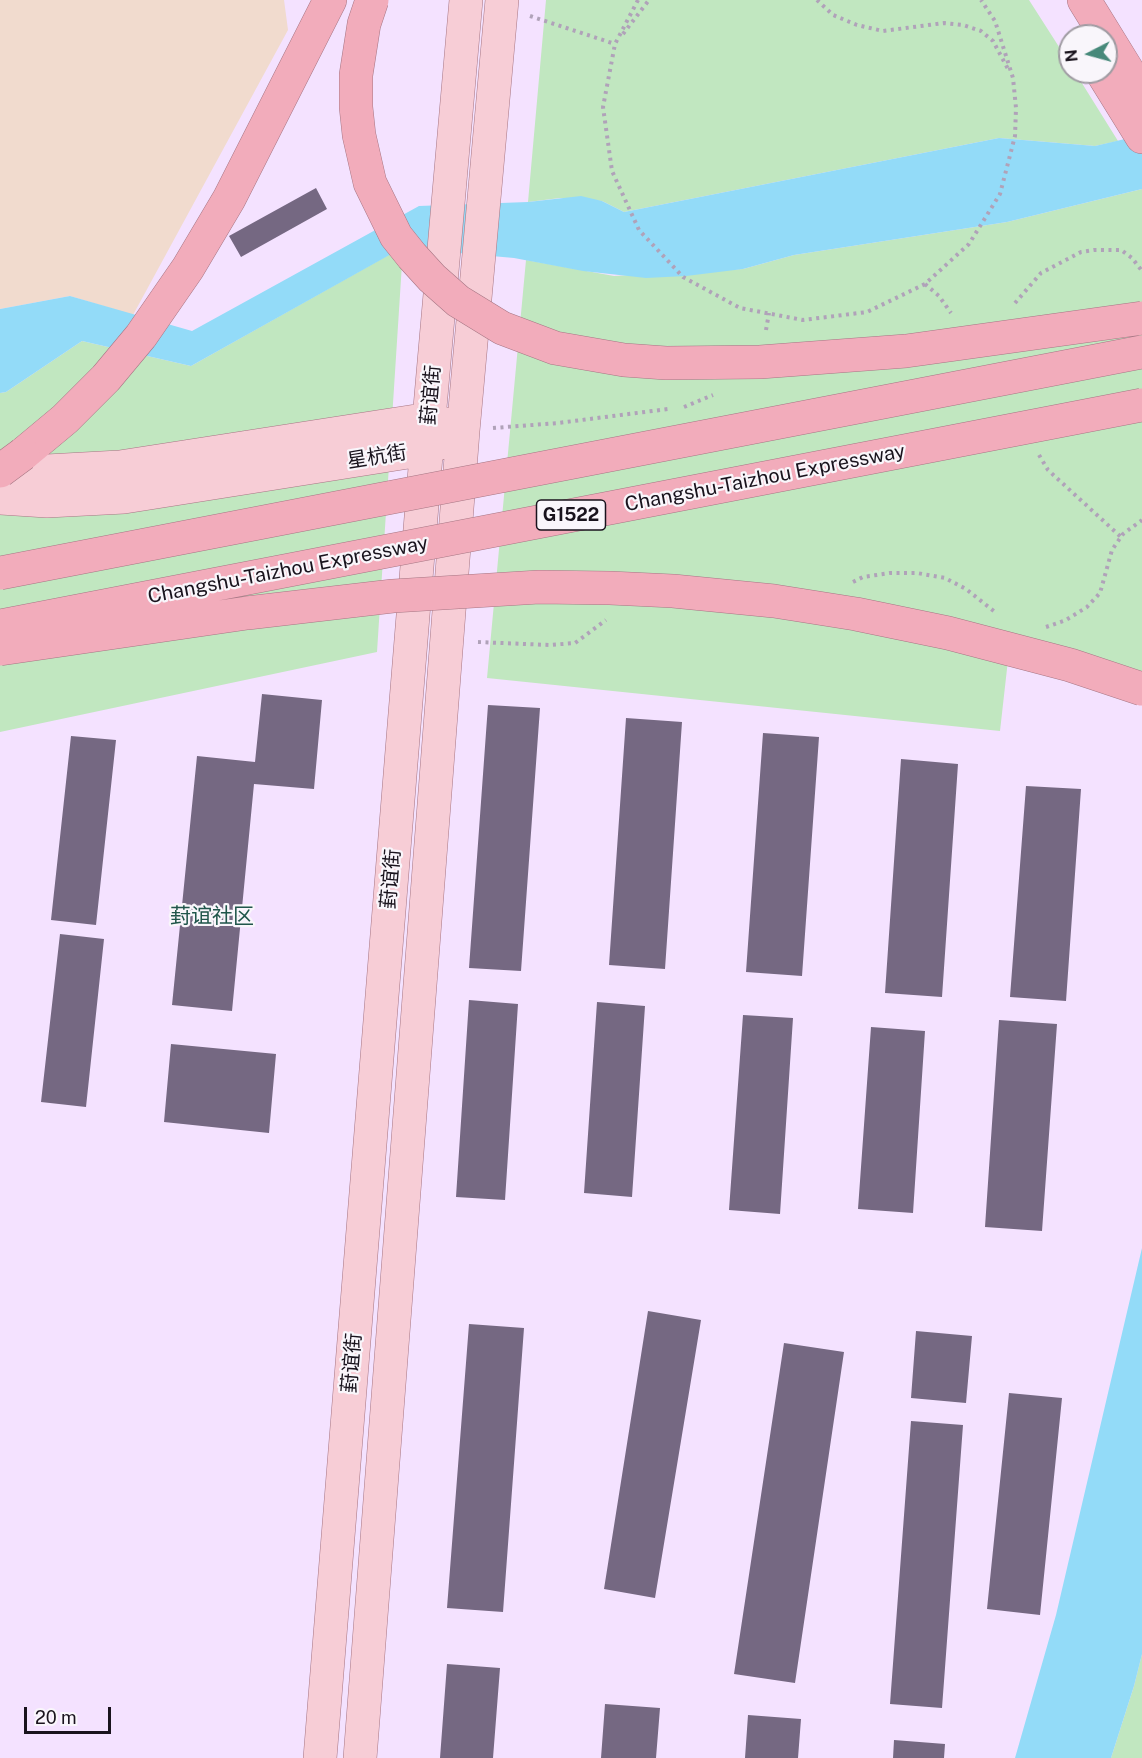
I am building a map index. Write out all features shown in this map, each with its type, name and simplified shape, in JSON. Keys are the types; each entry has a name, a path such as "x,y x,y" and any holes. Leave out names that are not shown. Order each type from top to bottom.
{"highway":[{"path":"0,469 64,418 106,378 141,336 188,268 229,199 330,0"},
{"path":"372,0 364,24 356,75 359,135 370,183 396,236 432,278 458,301 502,328 555,348 624,360 666,363 738,362 820,359 906,351 1142,318"},
{"path":"1059,0 1074,24"},
{"path":"1084,0 1142,94"},
{"path":"1109,84 1142,137"},
{"path":"0,573 1142,352"},
{"name":"Changshu-Taizhou Expressway","path":"0,626 1142,405"},
{"path":"0,649 247,613 393,596 539,586 610,588 673,591 763,600 856,614 948,633 1047,659 1142,689"}],"main road":[{"name":"葑谊街","path":"320,1758 442,263 466,0"},
{"name":"葑谊街","path":"360,1758 463,431 501,3"},
{"name":"星杭街","path":"0,469 47,471 120,467 463,431"},
{"name":"星杭街","path":"0,498 47,501 124,497 428,434"}],"path":[{"path":"638,0 615,44 603,107 612,171 639,230 684,277 740,308 803,320 867,312 925,284 969,244 1000,194 1015,136 1016,108 1013,78 995,21 981,0"},
{"path":"615,44 649,0"},
{"path":"817,0 833,15 856,25 883,31 944,23 963,25 981,31 993,41 1013,78"},
{"path":"501,3 615,44"},
{"path":"1011,306 1041,273 1081,252 1121,250 1132,258 1142,271"},
{"path":"925,284 939,296 952,313 957,315"},
{"path":"765,336 769,313"},
{"path":"463,431 646,413 684,407 717,392"},
{"path":"1123,534 1126,541"}],"shaded area":[{"path":"0,0 284,0 288,30 133,315 70,296 0,309"}],"green space":[{"path":"546,0 1029,0 1058,45 1058,84 1082,84 1118,141 1095,146 999,138 624,212 602,201 560,198 528,202"},
{"path":"1142,189 1142,681 1008,660 1000,731 487,678 526,260 614,276 743,269 794,255 1007,222"},
{"path":"403,248 377,652 0,732 0,393 6,392 82,341 191,366"},
{"path":"1142,1654 1142,1758 1111,1758 1134,1686"}],"water":[{"path":"1142,135 1142,189 1007,222 794,255 743,269 646,278 583,271 514,258 402,248 191,366 82,341 6,392 0,393 0,309 70,296 192,331 419,206 528,202 581,196 602,201 624,212 999,138 1095,146"},
{"path":"1142,1248 1142,1654 1111,1758 1015,1758 1056,1615"}],"building":[{"path":"316,188 327,209 241,257 229,236"},
{"path":"262,694 322,700 314,789 254,784 232,1011 172,1005 197,756 255,762"},
{"path":"488,705 540,708 521,971 469,968"},
{"path":"626,718 682,722 665,969 609,965"},
{"path":"763,733 819,737 802,976 746,972"},
{"path":"71,736 116,740 96,925 51,920"},
{"path":"901,759 958,764 942,997 885,993"},
{"path":"1026,786 1081,789 1066,1001 1010,997"},
{"path":"60,934 104,939 86,1107 41,1102"},
{"path":"469,1000 518,1004 505,1200 456,1197"},
{"path":"597,1002 645,1006 632,1197 584,1193"},
{"path":"743,1015 793,1018 780,1214 729,1210"},
{"path":"999,1020 1057,1024 1042,1231 985,1227"},
{"path":"871,1027 925,1031 913,1213 858,1209"},
{"path":"171,1044 276,1054 269,1133 164,1122"},
{"path":"648,1311 701,1320 655,1598 604,1589"},
{"path":"469,1324 524,1328 503,1612 447,1608"},
{"path":"916,1331 972,1336 966,1403 911,1398"},
{"path":"784,1343 844,1352 795,1683 734,1674"},
{"path":"1009,1393 1062,1398 1040,1615 987,1609"},
{"path":"911,1421 963,1425 942,1708 890,1704"},
{"path":"447,1664 500,1668 493,1758 440,1758"},
{"path":"605,1704 660,1708 656,1758 601,1758"},
{"path":"748,1715 801,1719 798,1758 745,1758"},
{"path":"894,1740 945,1744 944,1758 893,1758"}],"district":[{"name":"葑谊社区","path":"212,917"}]}
